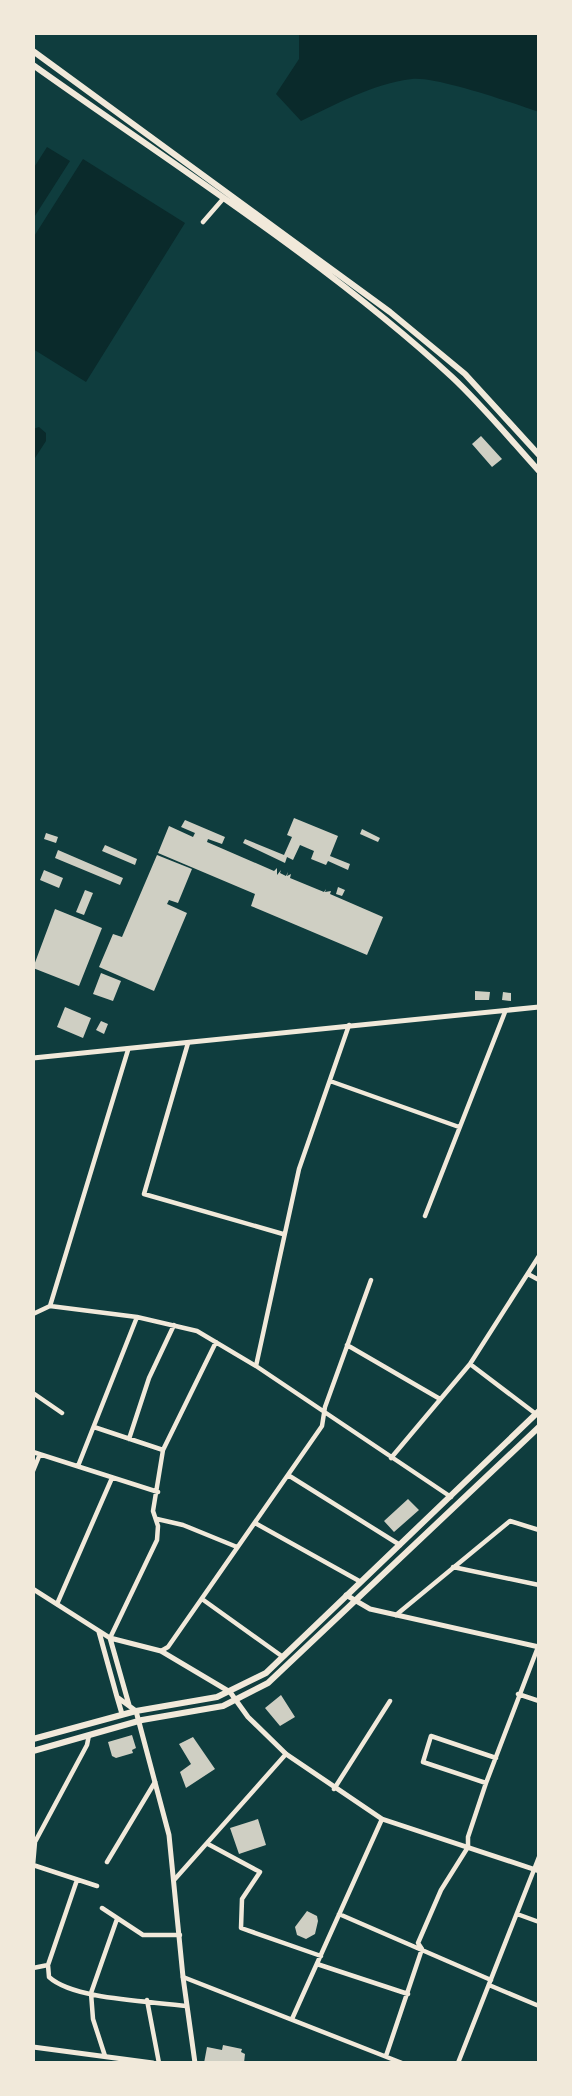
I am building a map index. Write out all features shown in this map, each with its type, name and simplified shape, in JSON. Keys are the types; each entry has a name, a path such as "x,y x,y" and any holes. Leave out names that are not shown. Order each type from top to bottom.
{"main road":[{"path":"33,51 228,192 438,350 483,392 539,455"},
{"path":"33,65 223,199 424,352 476,400 539,471"},
{"path":"223,199 228,192"},
{"path":"33,1739 122,1714 230,1692 266,1673 537,1412"},
{"path":"33,1751 139,1721 234,1701 268,1683 539,1427"}],"street":[{"path":"203,222 223,199"},
{"path":"33,1058 128,1050 349,1024 539,1007"},
{"path":"425,1216 505,1012"},
{"path":"256,1366 299,1169 349,1024"},
{"path":"188,1043 144,1194 283,1234"},
{"path":"50,1306 128,1050"},
{"path":"330,1081 459,1127"},
{"path":"391,1458 470,1364 539,1256"},
{"path":"528,1274 539,1280"},
{"path":"161,1651 168,1647 322,1426 326,1415 325,1407 371,1280"},
{"path":"33,1314 50,1306 137,1317 197,1331 256,1366 451,1497"},
{"path":"78,1466 137,1317"},
{"path":"129,1439 149,1378 173,1325"},
{"path":"129,1705 110,1638 157,1540 157,1520 153,1511 163,1450 216,1342"},
{"path":"347,1345 441,1399"},
{"path":"470,1364 537,1412"},
{"path":"33,1392 62,1413"},
{"path":"94,1427 163,1450"},
{"path":"33,1471 36,1453 158,1492"},
{"path":"288,1475 400,1545"},
{"path":"57,1604 112,1478"},
{"path":"157,1520 183,1525 237,1547"},
{"path":"395,1615 510,1521 539,1530"},
{"path":"254,1522 360,1582"},
{"path":"453,1567 539,1585"},
{"path":"33,1589 110,1638 161,1651 230,1692 234,1701 286,1754 334,1790 382,1819 537,1870"},
{"path":"346,1595 355,1601 395,1615 538,1647 486,1783 468,1847 427,1918 418,1942 422,1950 386,2056"},
{"path":"201,1599 282,1657"},
{"path":"99,1631 122,1714"},
{"path":"518,1694 539,1701"},
{"path":"117,1697 136,1711 169,1835 186,2006 195,2063"},
{"path":"334,1790 390,1700"},
{"path":"89,1734 87,1745 34,1841 33,1865 97,1886"},
{"path":"486,1783 423,1762 431,1736 496,1758"},
{"path":"175,1879 286,1754"},
{"path":"107,1862 155,1782"},
{"path":"292,2019 382,1819"},
{"path":"208,1844 260,1872 242,1899 242,1928 321,1956"},
{"path":"458,2063 537,1870 539,1857"},
{"path":"76,1880 48,1965 49,1977 55,1983 91,1993 186,2006"},
{"path":"102,1908 143,1936 180,1935"},
{"path":"339,1914 539,2006"},
{"path":"517,1914 539,1922"},
{"path":"104,2056 93,2019 91,1993 117,1919"},
{"path":"317,1964 408,1994"},
{"path":"33,1968 48,1965"},
{"path":"183,1977 402,2063"},
{"path":"147,2000 159,2063"},
{"path":"33,2047 153,2063"}],"water":[{"path":"299,33 539,33 539,112 455,86 412,79 369,90 301,121 276,94 299,59"},
{"path":"47,147 70,161 33,219 33,169"},
{"path":"83,159 185,223 86,382 33,349 33,238"},
{"path":"39,427 46,433 46,441 33,461 33,429"}],"building":[{"path":"481,436 502,459 492,467 472,444"},
{"path":"294,818 338,836 330,856 350,864 348,870 328,861 326,865 311,859 314,851 300,845 293,860 287,857 285,863 243,843 245,839 284,855 292,837 287,835"},
{"path":"185,820 225,837 222,844 208,839 207,842 274,871 277,868 277,875 281,870 280,873 286,876 288,872 287,876 291,874 290,878 324,892 326,889 325,892 331,891 330,894 383,917 367,955 251,906 255,894 158,853 169,826 193,837 195,833 181,827"},
{"path":"362,829 380,838 378,842 360,834"},
{"path":"46,833 58,837 56,843 44,839"},
{"path":"105,845 137,859 135,865 102,851"},
{"path":"58,850 123,878 120,885 55,858"},
{"path":"157,855 192,869 178,903 169,900 167,904 187,913 154,991 99,967 113,934 122,937"},
{"path":"44,870 63,878 59,888 40,880"},
{"path":"338,887 345,890 342,896 336,894"},
{"path":"85,890 93,893 84,915 76,912"},
{"path":"55,909 102,928 79,986 33,968"},
{"path":"101,973 121,981 113,1001 93,994"},
{"path":"475,991 490,992 489,1000 475,1000"},
{"path":"503,992 511,993 511,1001 502,1000"},
{"path":"65,1007 91,1018 83,1038 57,1027"},
{"path":"101,1021 108,1024 104,1034 96,1030"},
{"path":"408,1499 419,1510 394,1532 384,1521"},
{"path":"281,1695 295,1717 280,1726 265,1708"},
{"path":"132,1735 136,1748 132,1750 133,1753 116,1758 112,1756 108,1742"},
{"path":"193,1737 215,1769 186,1788 180,1772 191,1764 179,1744"},
{"path":"258,1819 266,1845 239,1854 230,1828"},
{"path":"307,1911 317,1916 318,1921 315,1934 306,1939 297,1935 295,1927"},
{"path":"223,2045 242,2049 241,2052 245,2054 244,2063 204,2063 207,2047 222,2050"}]}
